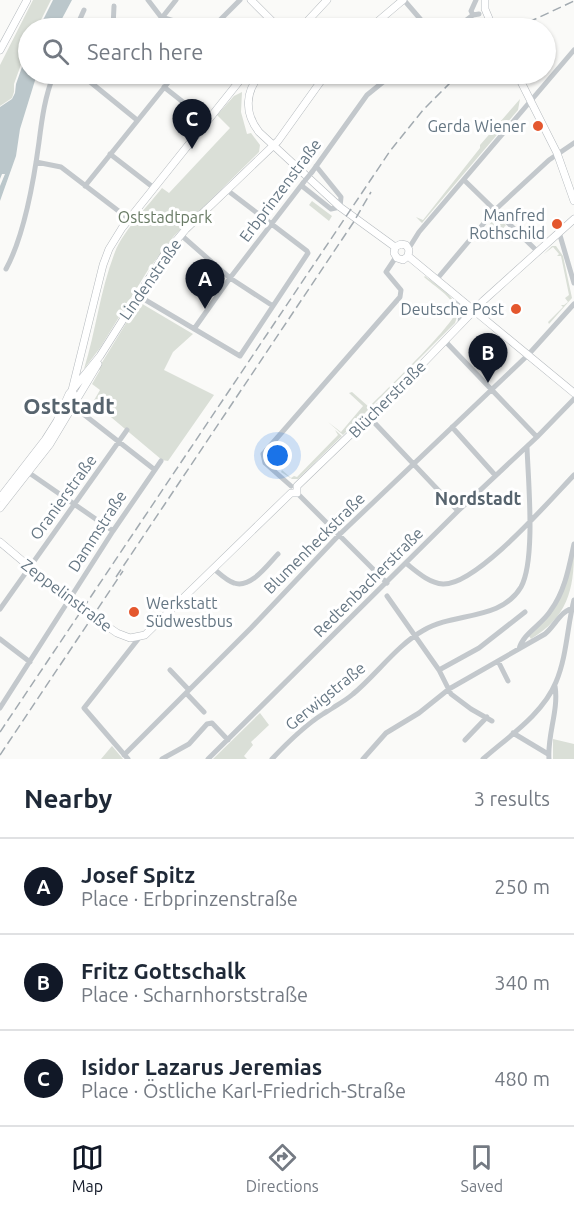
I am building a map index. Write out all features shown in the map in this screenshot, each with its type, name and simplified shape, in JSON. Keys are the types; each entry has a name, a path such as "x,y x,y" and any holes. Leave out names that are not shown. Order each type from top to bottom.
{"main road":[{"path":"0,50 27,0"},
{"path":"251,0 269,18"},
{"path":"310,18 327,0"},
{"path":"382,18 404,0"},
{"path":"485,0 485,12 488,18"},
{"path":"0,508 27,471 54,427 72,390 80,381 103,265 112,243 237,84"},
{"path":"255,84 251,90 248,108 256,129 273,146 340,207 395,247 407,250 457,297 574,393"},
{"name":"Lindenstraße","path":"27,471 73,406 80,381 100,356 160,261 180,235 273,146 319,84"},
{"path":"522,84 557,153 573,198"},
{"name":"Blücherstraße","path":"139,638 153,628 214,569 474,310 574,219"},
{"path":"395,247 393,252 396,257 403,260 407,250"},
{"path":"72,390 73,406"},
{"path":"0,498 27,471"},
{"name":"Zeppelinstraße","path":"0,542 69,600 121,636 139,638"}],"street":[{"path":"148,0 164,18"},
{"path":"161,17 176,0"},
{"path":"222,18 240,0"},
{"path":"404,0 419,18"},
{"path":"470,18 476,14 471,11 476,0"},
{"path":"113,18 114,6"},
{"path":"81,18 84,10"},
{"path":"556,69 574,50"},
{"path":"6,269 23,220 36,162 44,108 51,84"},
{"path":"94,84 137,120"},
{"path":"85,186 167,84"},
{"name":"Erbprinzenstraße","path":"194,329 367,95 381,84"},
{"path":"407,250 419,232 541,84"},
{"path":"164,87 207,121"},
{"path":"437,279 495,210 557,153 574,143"},
{"path":"110,154 154,188"},
{"path":"36,162 61,167 129,219"},
{"path":"303,184 331,209 340,207 341,197 316,166"},
{"path":"464,180 537,251"},
{"path":"137,295 240,356 306,257 307,251 227,190"},
{"path":"559,232 574,283"},
{"path":"180,235 230,278 273,306"},
{"path":"387,583 265,463 263,454 400,297 401,290 386,272 396,257"},
{"path":"457,297 461,313 459,325"},
{"name":"Blumenheckstraße","path":"126,757 339,535 528,355 574,304"},
{"path":"445,341 537,437"},
{"name":"Redtenbacherstraße","path":"208,759 574,399"},
{"path":"73,406 154,470"},
{"path":"369,417 458,511"},
{"path":"452,427 495,475"},
{"name":"Oranierstraße","path":"0,609 128,430"},
{"name":"Gerwigstraße","path":"272,759 308,724 353,695 414,636 429,627 491,610 511,600 521,587 526,572 530,522 527,447"},
{"name":"Dammstraße","path":"0,708 112,531 161,461"},
{"path":"27,471 112,531"},
{"path":"407,564 436,583 446,584 456,581 479,567 530,522 574,475"},
{"path":"519,650 521,641 548,614 558,599 574,544"},
{"path":"214,569 234,583 242,584 256,576 278,554"},
{"path":"387,596 439,670 456,699 489,719 465,740"},
{"path":"483,759 539,708 555,685 562,665 574,600"},
{"path":"363,759 386,733 419,713 449,689 550,630 565,610 573,608"},
{"path":"439,670 479,648 525,612"},
{"path":"126,757 84,708 139,638"},
{"path":"0,639 30,662"},
{"path":"498,661 508,681"},
{"path":"170,670 204,712"},
{"path":"513,733 549,756 556,695 555,685"},
{"path":"162,759 189,744 207,724 212,723 228,740"}],"green space":[{"path":"33,0 51,0 42,18 24,18"},
{"path":"18,30 18,73 14,92 12,98 0,106 0,65"},
{"name":"Oststadtpark","path":"242,92 241,112 247,134 251,133 260,145 259,152 174,236 148,270 100,348 84,369 110,266 119,244 162,188 169,193 230,128 217,115 234,96"},
{"path":"520,99 518,110 422,223 416,217 423,220 480,148 480,145"},
{"path":"312,201 332,216 329,221 309,205"},
{"path":"496,217 506,225 492,241 482,233"},
{"path":"552,246 556,246 563,256 572,298 549,324 548,322 563,307 561,305 568,302 565,298 569,295 561,256 557,256 559,254 553,247 544,254"},
{"path":"425,276 444,290 454,301 456,308 457,315 455,323 343,435 328,422 341,432 363,406 349,393 352,392 369,407 403,374 454,317 456,310 454,305"},
{"path":"139,302 193,334 173,352 164,370 214,395 168,461 162,460 93,402 100,390 92,384 100,370 98,369"},
{"path":"335,430 342,436 298,479 292,479 281,472 282,470 291,478 297,477 338,435"},
{"path":"574,551 572,579 566,602 553,622 531,639 529,636 551,613"},
{"path":"260,713 269,725 251,742 253,745 244,756 247,759 213,759"},
{"path":"553,739 574,744 574,759 553,759"},
{"path":"112,746 123,759 101,759"}],"shaded area":[{"path":"53,0 72,0 62,18 44,18"},
{"path":"18,78 18,84 34,84 20,129 16,156 0,201 0,186 5,174 2,174 0,179 0,107 12,99"}],"railway":[{"path":"537,18 574,1"},
{"path":"0,732 390,151 423,110 449,84"},
{"path":"116,577 353,223 371,192"},
{"path":"0,755 123,571"}],"place":[{"name":"Gerda Wiener","path":"538,126"},
{"name":"Isidor Lazarus Jeremias","path":"192,149"},
{"name":"Manfred Rothschild","path":"557,224"},
{"name":"Josef Spitz","path":"205,309"},
{"name":"Deutsche Post","path":"516,309"},
{"name":"Fritz Gottschalk","path":"488,383"},
{"name":"Werkstatt Südwestbus","path":"134,612"}],"district":[{"name":"Oststadt","path":"69,406"},
{"name":"Nordstadt","path":"478,499"}]}
